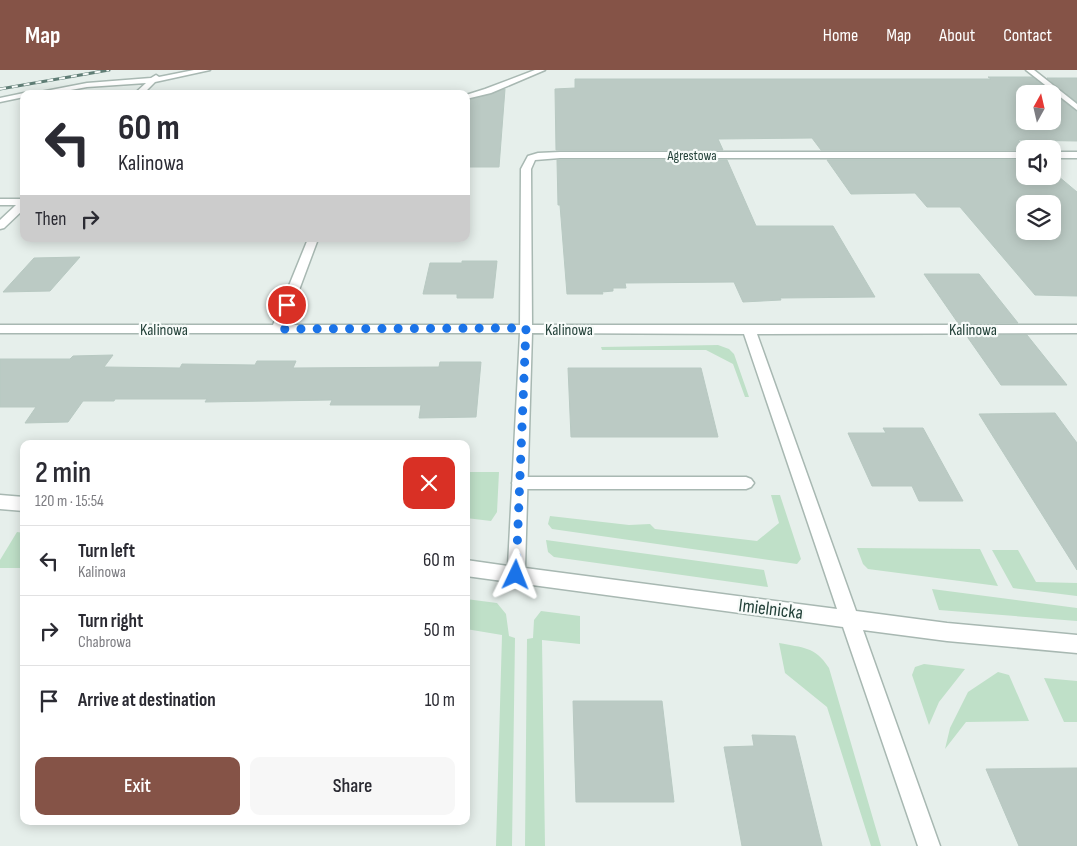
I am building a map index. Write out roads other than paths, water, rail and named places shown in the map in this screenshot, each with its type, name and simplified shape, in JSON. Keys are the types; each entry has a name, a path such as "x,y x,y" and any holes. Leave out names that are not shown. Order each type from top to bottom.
{"street":[{"path":"142,90 162,70"},
{"path":"55,90 87,84 153,80 206,70"},
{"path":"470,96 488,91 541,70"},
{"path":"1030,70 1077,108"},
{"path":"0,100 20,96"},
{"name":"Agrestowa","path":"526,328 526,169 531,158 560,155 1016,155"},
{"path":"1061,155 1077,155"},
{"path":"0,202 20,203"},
{"path":"0,226 20,207"},
{"path":"278,329 312,242"},
{"path":"516,575 526,328"},
{"name":"Kalinowa","path":"0,329 526,328 749,330 1077,328"},
{"path":"749,330 929,846"},
{"path":"520,483 746,482"},
{"path":"0,502 20,504"},
{"name":"Imielnicka","path":"470,569 947,632 1077,644"}],"railway":[{"path":"0,89 109,70"}]}
